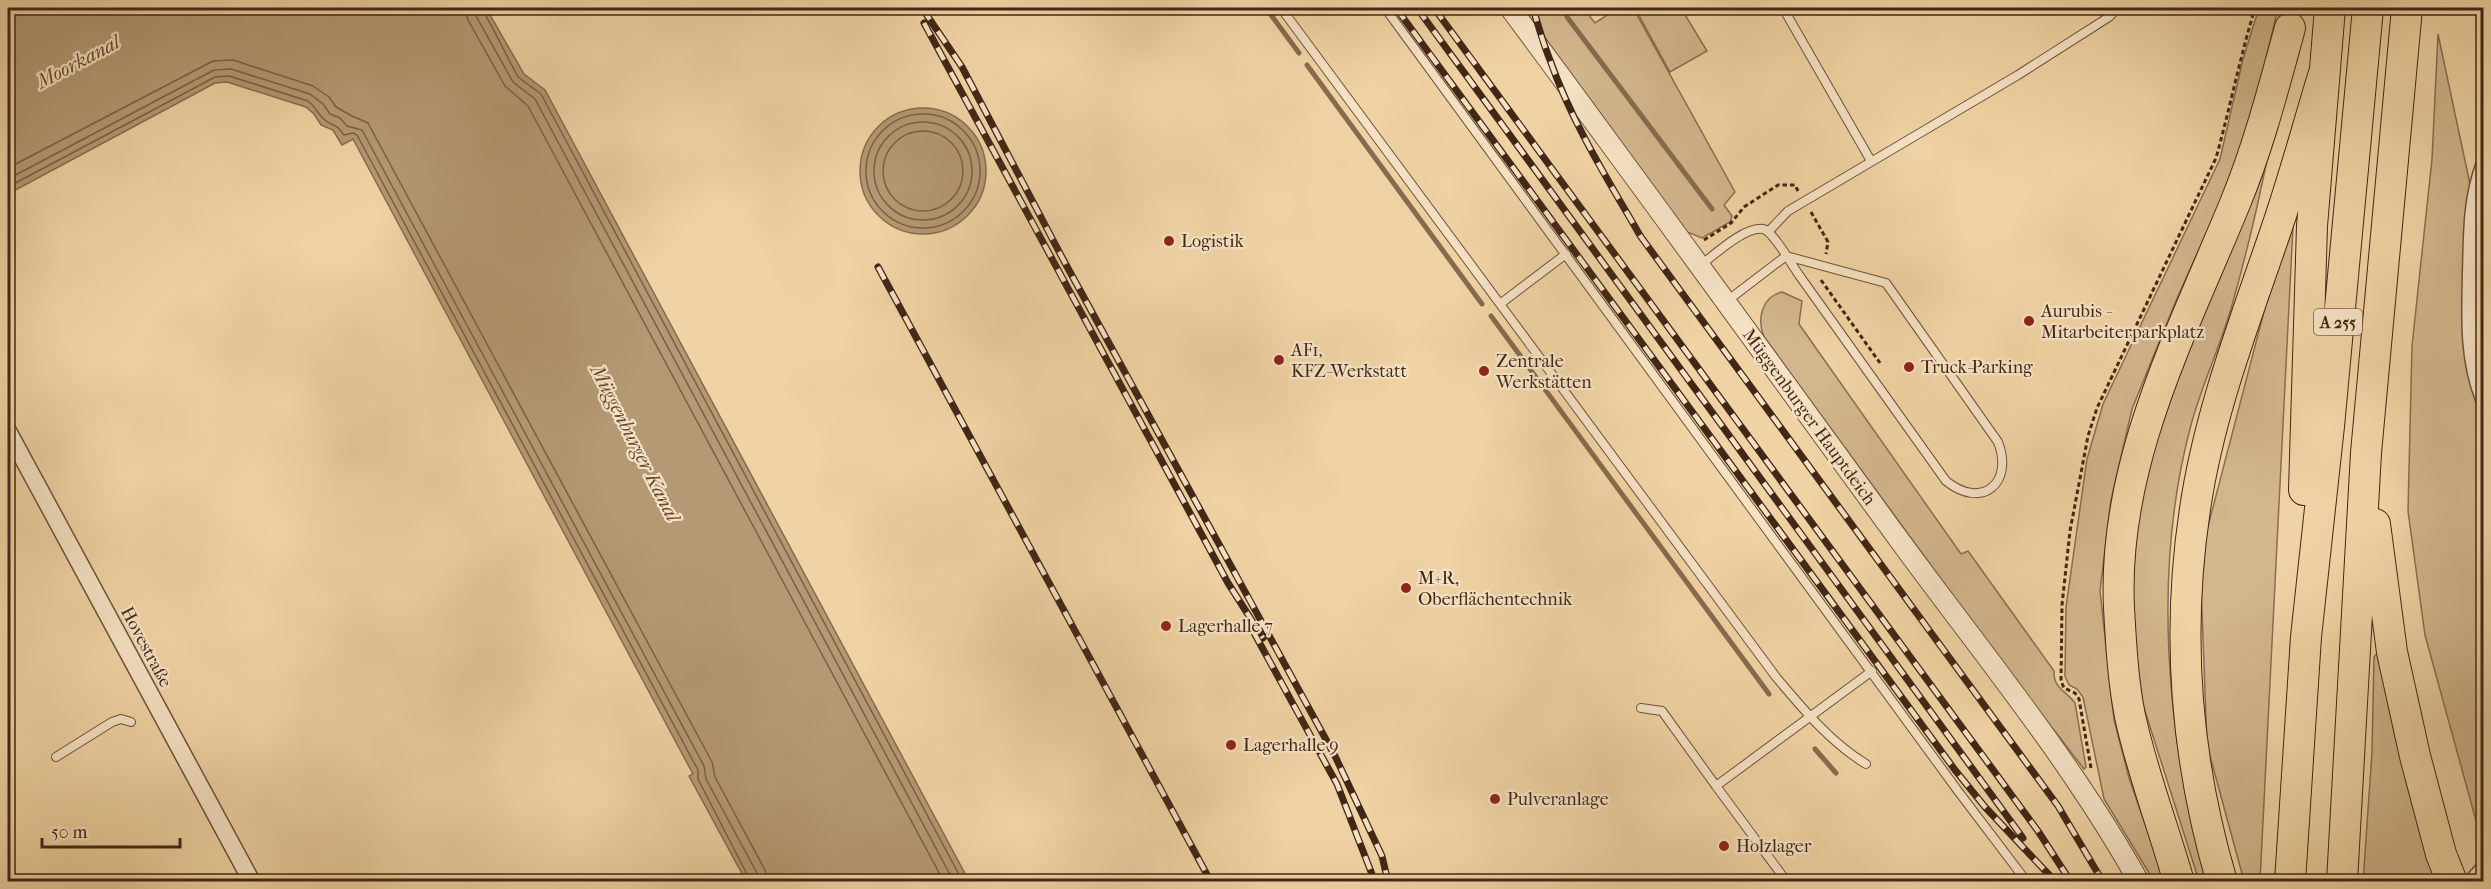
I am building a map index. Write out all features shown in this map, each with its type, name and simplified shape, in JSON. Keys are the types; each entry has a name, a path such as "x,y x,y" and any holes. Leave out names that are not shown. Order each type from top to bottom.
{"highway":[{"path":"2306,637 2302,531 2311,272 2330,8"},
{"name":"A 255","path":"2290,882 2306,637 2330,415 2368,8"},
{"name":"A 255","path":"2342,882 2366,453 2407,8"},
{"path":"2244,324 2269,213 2282,128 2291,18"},
{"path":"2179,882 2151,796 2130,715 2119,606 2120,559 2126,507 2136,461 2165,371 2253,157 2291,18"},
{"path":"2222,882 2208,833 2196,772 2189,719 2185,604 2195,507 2208,443 2244,324 2281,217 2324,73"},
{"path":"2366,453 2392,652 2441,854 2452,882"}],"street":[{"name":"Müggenburger Hauptdeich","path":"1510,8 1935,589 2039,725 2108,826 2139,882"},
{"path":"2484,166 2476,190 2472,219 2470,328 2474,365 2484,399"},
{"name":"Hovestraße","path":"8,431 252,882"},
{"path":"2472,882 2484,869"}],"lane":[{"path":"1281,8 1776,677 1810,717 1848,753 1866,764"},
{"path":"1385,8 2027,882"},
{"path":"1783,8 1871,161"},
{"path":"1769,231 1788,212 1804,201 2028,68 2109,17 2118,8"},
{"path":"1699,266 1738,237 1750,231 1761,228 1769,231 1786,256 1946,482 1958,491 1971,495 1984,492 1995,484 2001,473 2004,458 1998,442 1886,283 1786,256"},
{"path":"1500,304 1566,254"},
{"path":"1725,302 1786,256"},
{"path":"1716,786 1872,671"},
{"path":"1641,708 1662,711 1788,882"},
{"path":"56,757 112,722 121,719 131,722"}],"path":[{"path":"2091,771 2079,699 2075,693 2064,688 2061,681 2062,605 2080,468 2097,408 2216,158 2239,60 2255,8"},
{"path":"1688,250 1731,223 1744,207 1778,185 1795,185 1828,242 1819,277 1884,369"}],"shaded area":[{"path":"1523,8 1583,8 1595,23 1618,8 1633,8 1735,192 1724,205 1732,216 1730,222 1702,238 1687,232"},
{"path":"1635,8 1681,8 1707,51 1670,72"},
{"path":"2259,8 2278,8 2254,109 2228,184 2175,303 2132,409 2111,500 2100,591 2114,720 2129,778 2165,881 2154,881 2104,799 2083,697 2077,689 2069,685 2065,676 2066,607 2087,459 2103,404 2220,159 2243,59"},
{"path":"2438,34 2474,203 2483,186 2483,846 2425,635 2408,511 2412,346 2432,159"},
{"path":"2268,155 2252,230 2232,305 2191,425 2179,480 2171,537 2168,596 2169,654 2182,770 2207,881 2199,881 2139,692 2127,578 2157,423"},
{"path":"2293,226 2260,881 2244,881 2207,745 2200,557 2284,235"},
{"path":"1782,292 1802,301 1799,324 1961,554 1968,551 2054,671 2058,686 2075,703 2086,767 2084,769 2003,664 1764,337 1761,324 1762,310 1769,299"},
{"path":"2381,648 2395,736 2441,881 2363,882 2372,752 2374,657"}],"water":[{"path":"29,8 486,8 524,74 545,90 969,881 746,881 689,776 693,774 353,139 342,145 333,130 321,125 306,107 227,82 215,83 8,194 8,19"},
{"path":"923,108 947,113 968,126 981,147 986,171 981,195 968,216 947,229 923,234 899,229 878,216 865,195 860,171 865,147 878,126 899,113"}],"waterway":[{"path":"1266,8 1299,53"},
{"path":"1567,17 1712,209"},
{"path":"1307,65 1482,304"},
{"path":"1491,316 1769,694"},
{"path":"1815,749 1836,773"}],"railway":[{"path":"922,8 962,67 1064,261 1335,756 1382,856 1388,882"},
{"path":"1396,8 1955,770 1985,807 2053,879"},
{"path":"1417,8 2023,838"},
{"path":"1434,8 2038,831 2071,882"},
{"path":"1533,8 1545,47 1569,106 1591,151 1641,237 2058,806 2103,882"},
{"path":"924,23 1228,583 1263,638"},
{"path":"878,267 1211,882"},
{"path":"1253,631 1337,784 1375,882"}],"place":[{"name":"Logistik","path":"1169,241"},
{"name":"Aurubis - Mitarbeiterparkplatz","path":"2029,321"},
{"name":"AF1, KFZ-Werkstatt","path":"1279,360"},
{"name":"Truck-Parking","path":"1909,367"},
{"name":"Zentrale Werkstätten","path":"1484,371"},
{"name":"M+R, Oberflächentechnik","path":"1406,588"},
{"name":"Lagerhalle 7","path":"1166,626"},
{"name":"Lagerhalle 9","path":"1231,745"},
{"name":"Pulveranlage","path":"1495,799"},
{"name":"Holzlager","path":"1724,846"}],"water label":[{"name":"Moorkanal","path":"78,62"},
{"name":"Müggenburger Kanal","path":"635,443"}]}
